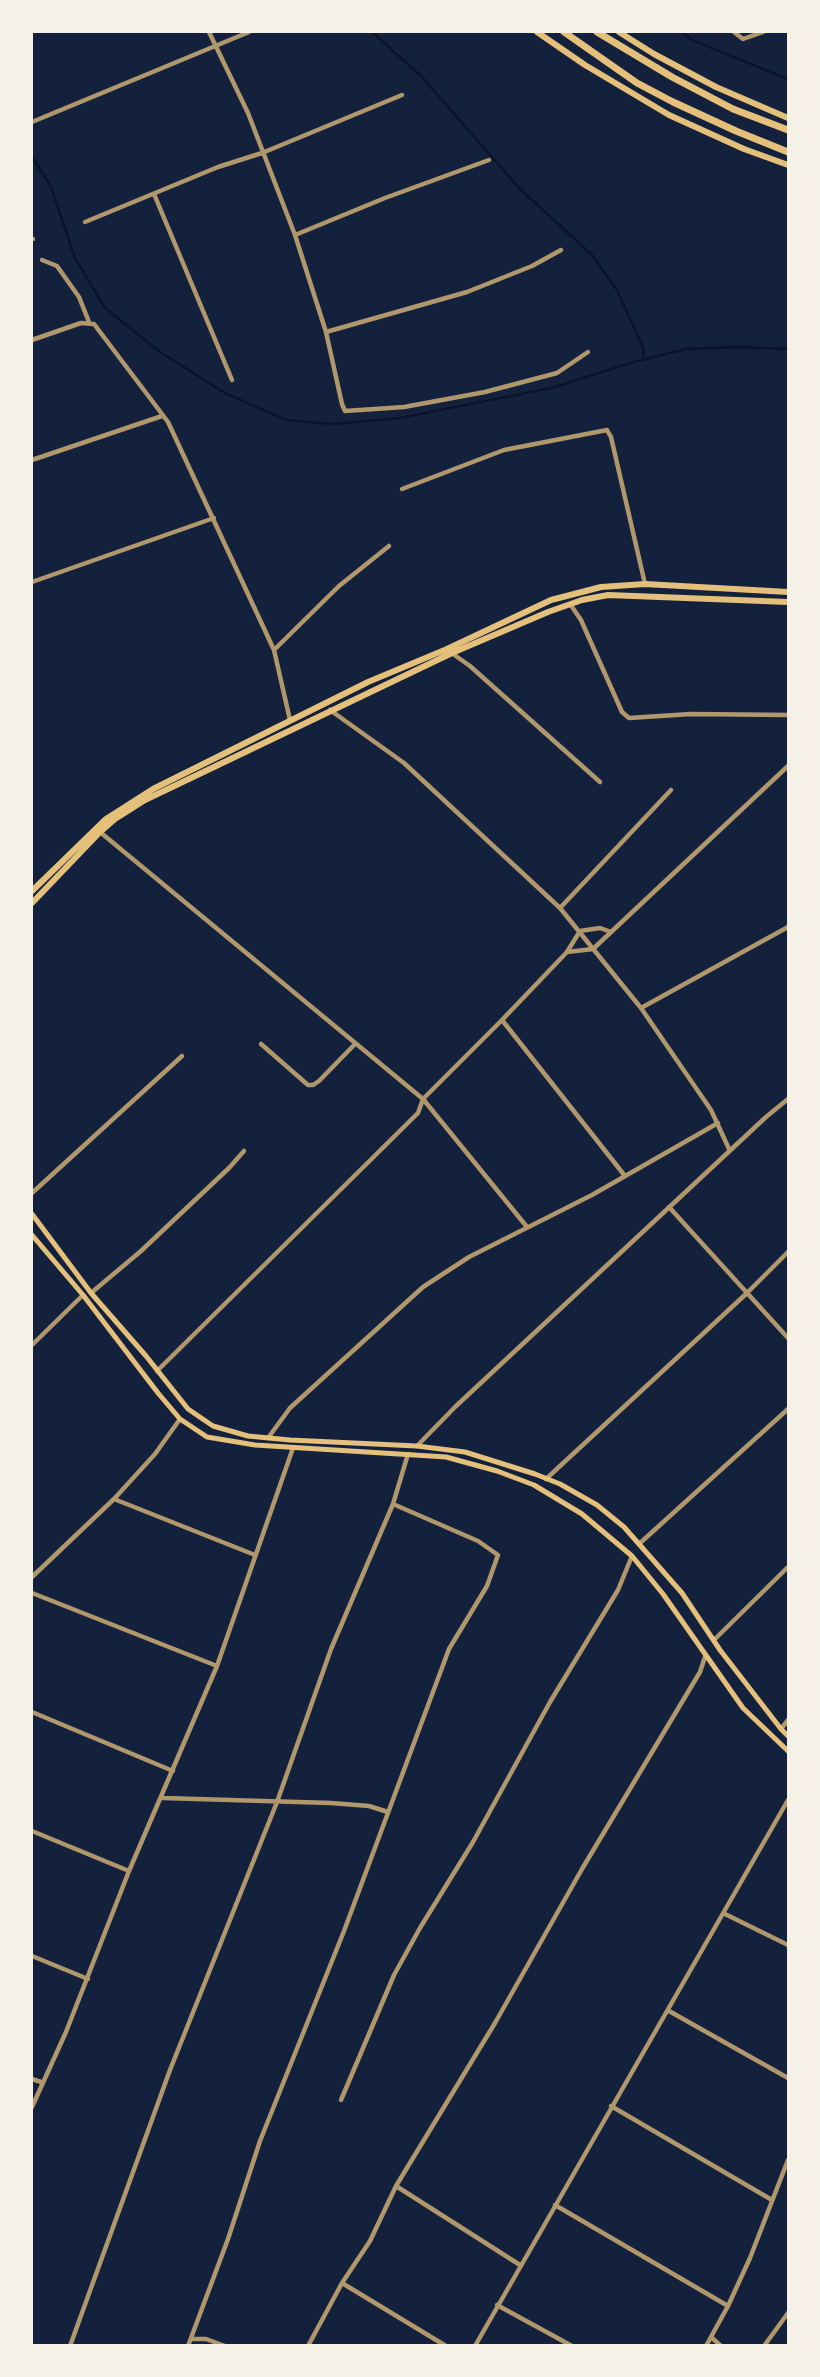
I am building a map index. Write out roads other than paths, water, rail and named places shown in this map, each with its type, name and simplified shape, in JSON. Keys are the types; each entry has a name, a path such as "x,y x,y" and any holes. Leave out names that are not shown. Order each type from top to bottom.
{"highway":[{"path":"564,32 637,83 661,96 789,152"},
{"path":"597,32 672,77 733,109 789,130"}],"main road":[{"path":"537,32 595,71 669,115 744,149 789,165"},
{"path":"619,32 716,87 789,118"},
{"path":"32,903 100,832 145,800 527,610 566,595 601,587 645,584 789,592"},
{"path":"705,588 705,598"},
{"path":"32,891 106,820 198,765 368,682 570,604 608,596 789,602"},
{"path":"32,1214 91,1293 188,1409 214,1426 239,1435 417,1446 465,1452 517,1466 560,1484 597,1505 624,1527 682,1593 759,1702 789,1736"},
{"path":"32,1235 83,1295 180,1419 199,1432 215,1440 293,1448 408,1453 470,1462 534,1485 582,1514 632,1556 663,1594 743,1708 789,1751"},
{"path":"733,1695 750,1689"},
{"path":"743,1708 759,1702"}],"street":[{"path":"209,32 248,113 295,235 326,332 345,411 404,407 485,392 557,373 588,352"},
{"path":"32,122 249,32"},
{"path":"734,32 743,39 763,32"},
{"path":"85,222 402,95"},
{"path":"295,235 489,160"},
{"path":"154,194 232,380"},
{"path":"326,332 467,292 532,266 561,250"},
{"path":"42,260 57,266 79,297 89,322"},
{"path":"32,340 89,322 94,324 162,416 178,441 274,650 290,720"},
{"path":"32,460 162,416"},
{"path":"402,489 505,450 607,429 645,584"},
{"path":"32,582 214,518"},
{"path":"274,650 339,586 389,546"},
{"path":"570,604 581,620 622,712 629,718 691,714 789,715"},
{"path":"449,651 470,666 600,782"},
{"path":"330,710 404,763 560,908 641,1008 718,1123 730,1151"},
{"path":"567,952 593,949 789,766"},
{"path":"560,908 671,790"},
{"path":"100,832 423,1099 527,1227"},
{"path":"641,1008 789,927"},
{"path":"157,1371 418,1113 423,1099 567,952 580,931 600,928 612,932"},
{"path":"502,1020 625,1176"},
{"path":"261,1044 308,1085 313,1085 355,1044"},
{"path":"32,1193 182,1056"},
{"path":"417,1446 766,1116 789,1099"},
{"path":"268,1438 290,1408 423,1287 469,1257 592,1195 718,1123"},
{"path":"91,1293 151,1242 244,1151"},
{"path":"669,1207 789,1338"},
{"path":"546,1479 789,1252"},
{"path":"32,1345 83,1295"},
{"path":"639,1545 789,1409"},
{"path":"32,1577 114,1499 155,1454 180,1419"},
{"path":"32,2106 66,2032 130,1871 217,1666 293,1448"},
{"path":"69,2346 170,2070 277,1802 331,1649 393,1504 408,1453"},
{"path":"114,1499 255,1555"},
{"path":"188,2346 260,2141 344,1931 449,1649 487,1586 498,1555 478,1541 393,1504"},
{"path":"341,2100 394,1975 480,1830 550,1702 618,1590 632,1556"},
{"path":"714,1640 789,1567"},
{"path":"32,1593 217,1666"},
{"path":"308,2346 342,2283 370,2241 396,2186 495,2023 582,1869 700,1672 705,1657"},
{"path":"32,1712 173,1771"},
{"path":"781,1729 789,1720"},
{"path":"162,1798 359,1805 388,1812"},
{"path":"475,2346 789,1800"},
{"path":"32,1831 130,1871"},
{"path":"725,1914 789,1945"},
{"path":"32,1956 88,1979"},
{"path":"669,2011 789,2078"},
{"path":"32,2078 41,2082"},
{"path":"611,2106 772,2200"},
{"path":"706,2346 750,2258 789,2160"},
{"path":"396,2186 520,2265"},
{"path":"555,2205 727,2306"},
{"path":"342,2283 446,2346"},
{"path":"497,2305 572,2346"},
{"path":"764,2346 789,2313"},
{"path":"191,2339 198,2337 225,2346"},
{"path":"711,2337 721,2346"}],"waterway":[{"path":"372,32 421,76 519,188 592,255 617,290 643,347 644,360"},
{"path":"682,32 692,40 788,79"},
{"path":"32,156 51,187 75,258 105,308 160,352 225,393 286,420 333,424 400,418 552,388 630,363 686,349 788,349"}]}
